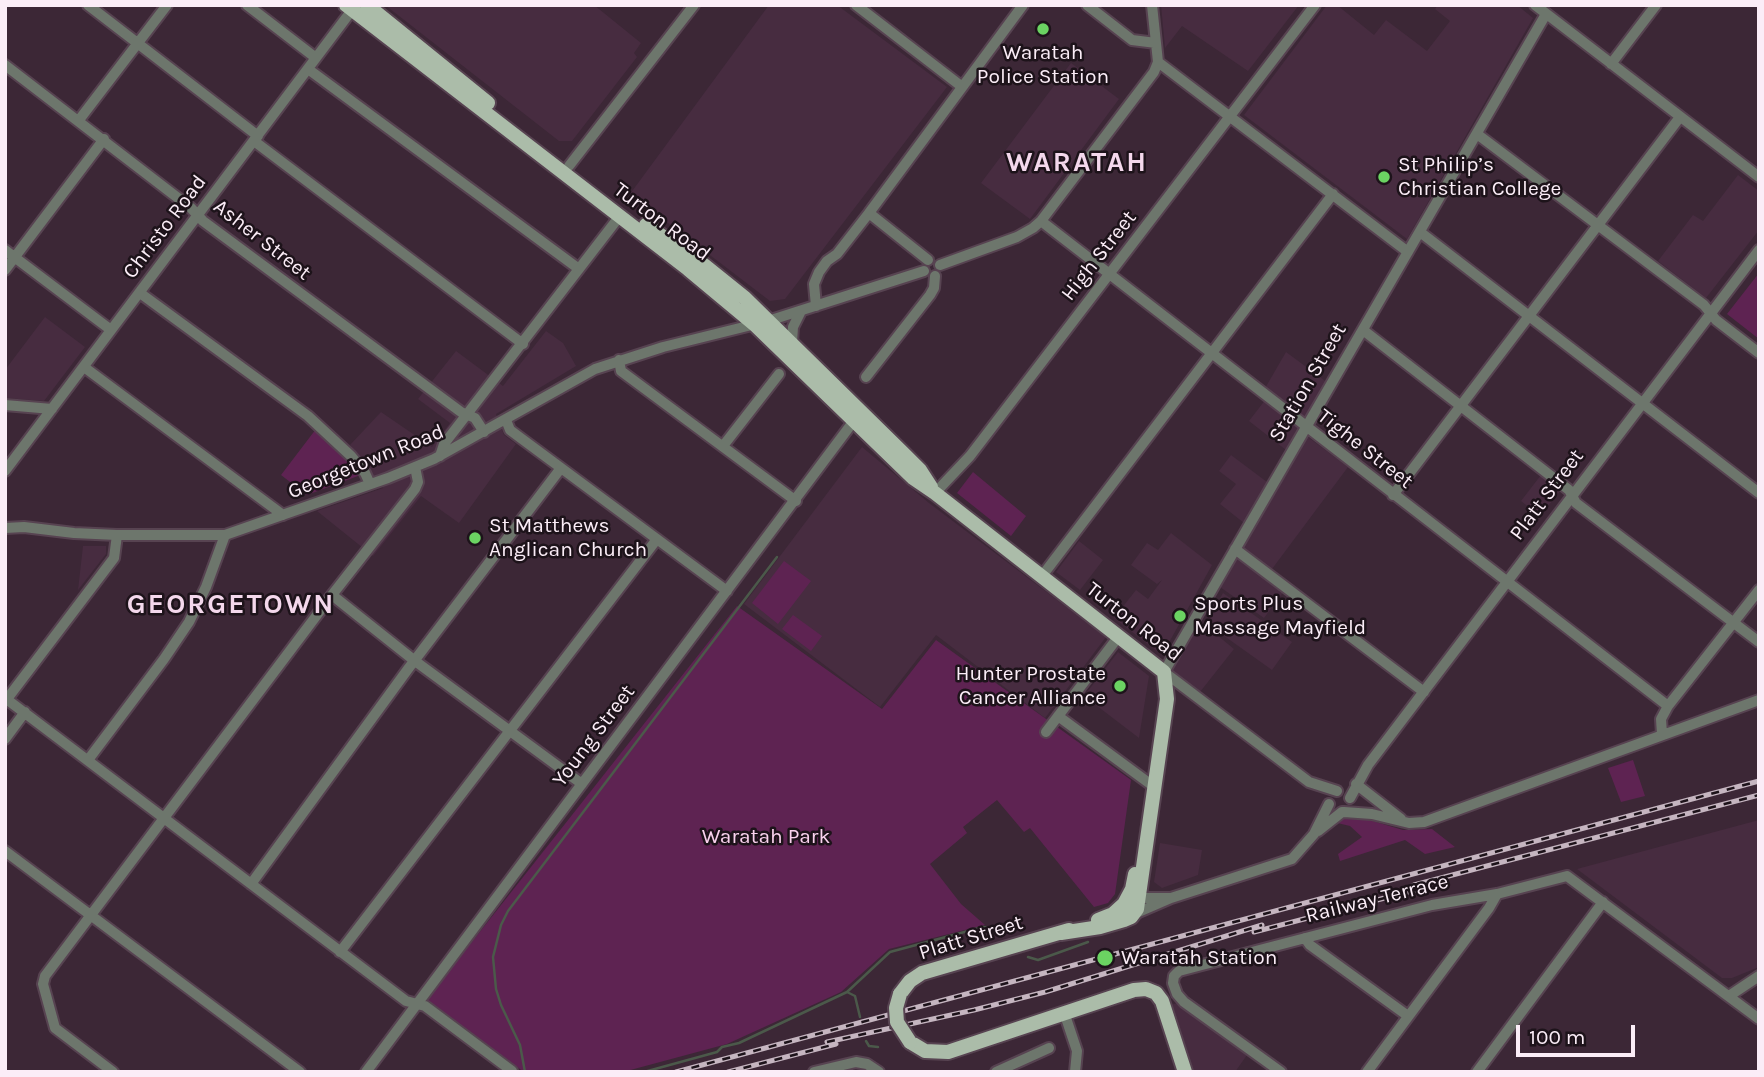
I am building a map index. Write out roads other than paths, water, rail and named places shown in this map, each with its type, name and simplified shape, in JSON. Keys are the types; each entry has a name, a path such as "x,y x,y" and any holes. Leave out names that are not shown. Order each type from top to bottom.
{"main road":[{"name":"Turton Road","path":"367,5 569,166 704,265 792,343 920,470 934,492"},
{"name":"Turton Road","path":"351,7 688,268 754,324 913,478 1164,672"},
{"path":"1108,919 1119,909 1132,889 1167,699 1164,672"},
{"path":"1108,919 1127,919 1134,914 1140,898 1153,786"},
{"path":"1108,919 1125,911 1140,898"},
{"name":"Platt Street","path":"1065,1015 948,1052 925,1051 910,1042 897,1022 896,1008 900,994 910,981 922,972 1108,919"},
{"path":"1065,1015 1134,990 1150,990 1162,1001 1185,1072"}],"street":[{"path":"88,5 523,344"},
{"path":"79,120 167,5"},
{"path":"247,5 316,58"},
{"path":"569,166 694,5"},
{"path":"856,5 961,86"},
{"path":"816,306 814,285 819,272 869,213 1023,5"},
{"path":"1087,5 1132,40 1156,43"},
{"path":"940,265 1023,234 1041,221 1156,67 1152,5"},
{"name":"High Street","path":"934,492 970,456 1315,5"},
{"path":"1535,5 1759,177"},
{"path":"1611,64 1656,5"},
{"name":"Christo Road","path":"5,471 199,216 351,7"},
{"name":"Station Street","path":"1164,672 1546,14"},
{"name":"Asher Street","path":"5,65 104,139 212,228 466,415"},
{"path":"1156,67 1230,117 1408,252"},
{"path":"308,69 579,269"},
{"path":"1393,495 1680,117"},
{"path":"1477,134 1704,305 1716,320 1759,353"},
{"path":"5,270 10,254 104,139"},
{"path":"1042,576 1333,194"},
{"path":"869,213 928,260 934,260 940,265"},
{"path":"440,456 444,444 619,216"},
{"name":"Tighe Street","path":"1041,221 1668,706"},
{"path":"1420,232 1759,493"},
{"name":"Platt Street","path":"1350,800 1368,765 1759,250"},
{"path":"10,254 111,330"},
{"path":"928,260 923,271 928,276 935,276"},
{"path":"866,377 930,295 940,265"},
{"name":"Georgetown Road","path":"5,528 24,527 117,535 225,536 440,456 595,369 619,360 768,321 923,271"},
{"path":"140,293 308,416 351,456 370,484"},
{"path":"792,343 793,327 801,311"},
{"path":"1363,330 1565,486 1576,503 1759,642"},
{"path":"619,360 621,371 796,500"},
{"path":"84,367 283,516"},
{"path":"723,446 779,374"},
{"path":"5,405 52,409"},
{"path":"466,415 479,434"},
{"path":"506,421 510,430 727,592"},
{"name":"Young Street","path":"366,1072 853,422"},
{"path":"113,1072 55,1028 43,984 49,968 415,489 418,482 415,467"},
{"path":"251,884 561,468"},
{"path":"117,535 114,558 6,698 406,1001 425,1006 512,1072"},
{"path":"88,760 189,622 206,587 225,536"},
{"path":"340,952 657,539"},
{"path":"1235,549 1424,692"},
{"path":"1662,734 1661,719 1668,706 1759,590"},
{"path":"332,595 415,662 582,784"},
{"path":"1046,732 1119,636"},
{"name":"Turton Road","path":"1164,672 1309,782 1329,804"},
{"path":"1329,804 1335,811 1378,815 1407,823 1427,821 1759,700"},
{"path":"5,739 25,712"},
{"path":"1058,716 1153,786"},
{"name":"Platt Street","path":"1338,791 1368,765"},
{"name":"Turton Road","path":"1309,782 1338,791"},
{"path":"1356,784 1407,823"},
{"path":"1134,914 1171,898 1290,860 1311,838 1331,795 1338,791 1346,793 1350,800 1378,815"},
{"path":"1311,838 1349,807 1350,800"},
{"path":"5,851 300,1072"},
{"name":"Railway Terrace","path":"1281,1072 1184,1002 1177,993 1174,976 1179,971 1432,905 1497,894 1567,876 1602,902"},
{"path":"1367,1072 1497,894"},
{"path":"1140,898 1171,898"},
{"path":"1494,1072 1480,1068 1602,902 1759,1019"},
{"path":"1305,938 1310,945 1409,1016"},
{"path":"1729,996 1759,976"},
{"path":"1065,1015 1076,1051 1075,1072"},
{"path":"996,1072 1049,1048"},
{"path":"814,1072 856,1062 867,1064 879,1072"}],"waterway":[{"path":"525,1072 520,1045 496,989 493,957 501,925 508,911 777,557"},
{"path":"644,1072 717,1052 722,1047 739,1043 847,992 890,952 983,927 993,929 1001,935"},
{"path":"1028,957 1038,960 1088,942"},
{"path":"847,992 855,996 860,1017"},
{"path":"866,1041 869,1046 878,1047"},
{"path":"5,1067 6,1072"}],"railway":[{"path":"676,1072 1759,781"},
{"path":"1414,885 1759,795"},
{"path":"1254,932 1427,887"},
{"path":"827,1042 1045,992 1262,925"},
{"path":"728,1072 836,1044"}],"place":[{"name":"Waratah Police Station","path":"1043,29"},
{"name":"St Philip’s Christian College","path":"1384,177"},
{"name":"St Matthews Anglican Church","path":"475,538"},
{"name":"Sports Plus Massage Mayfield","path":"1180,616"},
{"name":"Hunter Prostate Cancer Alliance","path":"1120,686"},
{"name":"Waratah Station","path":"1105,958"}],"district":[{"name":"WARATAH","path":"1077,163"},
{"name":"GEORGETOWN","path":"231,605"}],"park label":[{"name":"Waratah Park","path":"766,837"}]}
